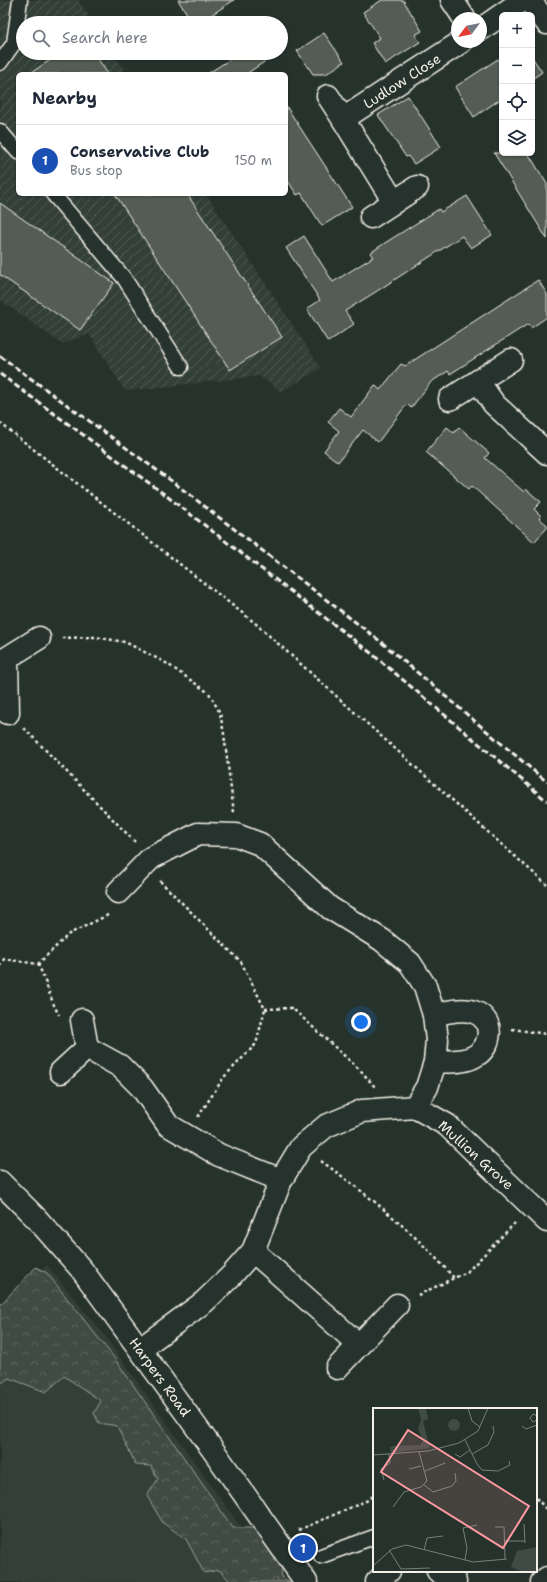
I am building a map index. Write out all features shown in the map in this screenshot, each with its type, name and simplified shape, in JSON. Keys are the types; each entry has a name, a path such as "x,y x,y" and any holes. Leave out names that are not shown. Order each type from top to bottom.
{"street":[{"path":"452,0 460,12"},
{"path":"487,25 523,0"},
{"path":"529,0 547,23"},
{"name":"Ludlow Close","path":"343,119 452,48"},
{"path":"328,96 394,202"},
{"path":"371,216 417,187"},
{"path":"450,399 511,360"},
{"path":"478,381 494,404 547,453"},
{"path":"8,713 3,658 39,638"},
{"path":"118,892 151,858 198,834 236,835 260,844 330,908 382,940 410,964 424,986 434,1015 437,1040 435,1062 427,1087 415,1107 362,1111 326,1126 301,1147 281,1180 253,1251 231,1276 204,1302 140,1349"},
{"path":"434,1015 464,1010 476,1013 485,1020 489,1030 489,1041 484,1050 475,1057 463,1060 435,1062"},
{"path":"72,1019 87,1048 120,1066 142,1088 168,1126 219,1155 281,1180"},
{"path":"61,1072 87,1048"},
{"name":"Mullion Grove","path":"415,1107 447,1125 540,1214"},
{"name":"Harpers Road","path":"0,1182 36,1218 82,1270 306,1582"},
{"path":"253,1251 359,1345"},
{"path":"337,1368 397,1305"},
{"path":"377,1582 388,1572"},
{"path":"440,1572 455,1582"},
{"path":"542,1582 547,1578"}],"lane":[{"path":"18,16 20,0"},
{"path":"0,63 14,43 16,29"},
{"path":"0,131 16,150"},
{"path":"55,196 124,278 181,367"},
{"path":"321,1556 373,1537"}],"path":[{"path":"0,423 255,623 547,885"},
{"path":"39,638 95,637 125,642 166,663 209,692 220,713 224,734 236,835"},
{"path":"8,713 151,858 158,879 241,962 265,1009 256,1044 224,1077 185,1137"},
{"path":"38,964 70,934 118,910 118,892"},
{"path":"0,966 4,959 38,964"},
{"path":"38,964 46,982 51,1001 72,1019"},
{"path":"265,1009 292,1008 362,1071 393,1108"},
{"path":"489,1030 506,1028 547,1034"},
{"path":"301,1147 332,1169 393,1218 433,1254 454,1278"},
{"path":"397,1305 467,1272 540,1214"},
{"path":"277,1540 368,1500 373,1496"},
{"path":"537,1499 547,1510"}],"shaded area":[{"path":"0,0 78,0 88,16 16,16 16,60 118,60 126,72 16,72 16,196 207,196 321,368 281,392 260,376 125,391 89,334 62,344 0,300"},
{"path":"47,1265 104,1335 280,1582 0,1582 0,1315"}],"green space":[{"path":"36,1267 47,1273 115,1359 233,1528 260,1528 283,1560 281,1577 290,1582 231,1582 219,1570 204,1573 186,1539 163,1523 147,1496 158,1479 151,1466 136,1465 117,1426 99,1423 94,1413 101,1401 64,1376 46,1392 9,1378 0,1384 0,1305"}],"building":[{"path":"178,0 234,0 210,16 188,16"},
{"path":"382,0 403,0 422,31 415,35 420,42 385,64 372,43 380,38 363,12"},
{"path":"324,33 344,62 326,74 313,74 297,51"},
{"path":"498,59 499,100 474,117 455,87"},
{"path":"50,60 99,60 107,72 32,72"},
{"path":"229,60 267,60 249,72 210,72"},
{"path":"535,62 542,72 535,77"},
{"path":"408,96 441,147 414,164 408,156 406,157 378,115"},
{"path":"288,109 352,207 322,226 301,193 297,195 288,181"},
{"path":"494,153 499,153 499,156 530,156 547,184 547,239"},
{"path":"116,196 188,196 282,337 230,370"},
{"path":"467,196 492,235 471,248 462,236 345,311 354,324 328,342 307,309 320,300 286,248 304,236 333,282 373,257 370,253 388,241 439,209 441,212"},
{"path":"0,203 114,283 80,330 0,275"},
{"path":"538,280 547,294 547,317 531,328 528,324 450,374 448,371 431,382 411,408 407,404 378,442 363,430 338,462 324,451 339,431 328,422 339,408 351,417 375,385 380,390 401,364 405,366"},
{"path":"447,427 454,433 459,427 489,453 485,458 524,492 526,489 541,502 534,509 541,516 539,518 547,525 547,528 534,542 472,486 469,489 426,452"}],"railway":[{"path":"0,356 173,482 380,641 547,782"},
{"path":"0,374 164,494 371,653 547,801"}],"place":[{"name":"Conservative Club","path":"303,1548"}]}
